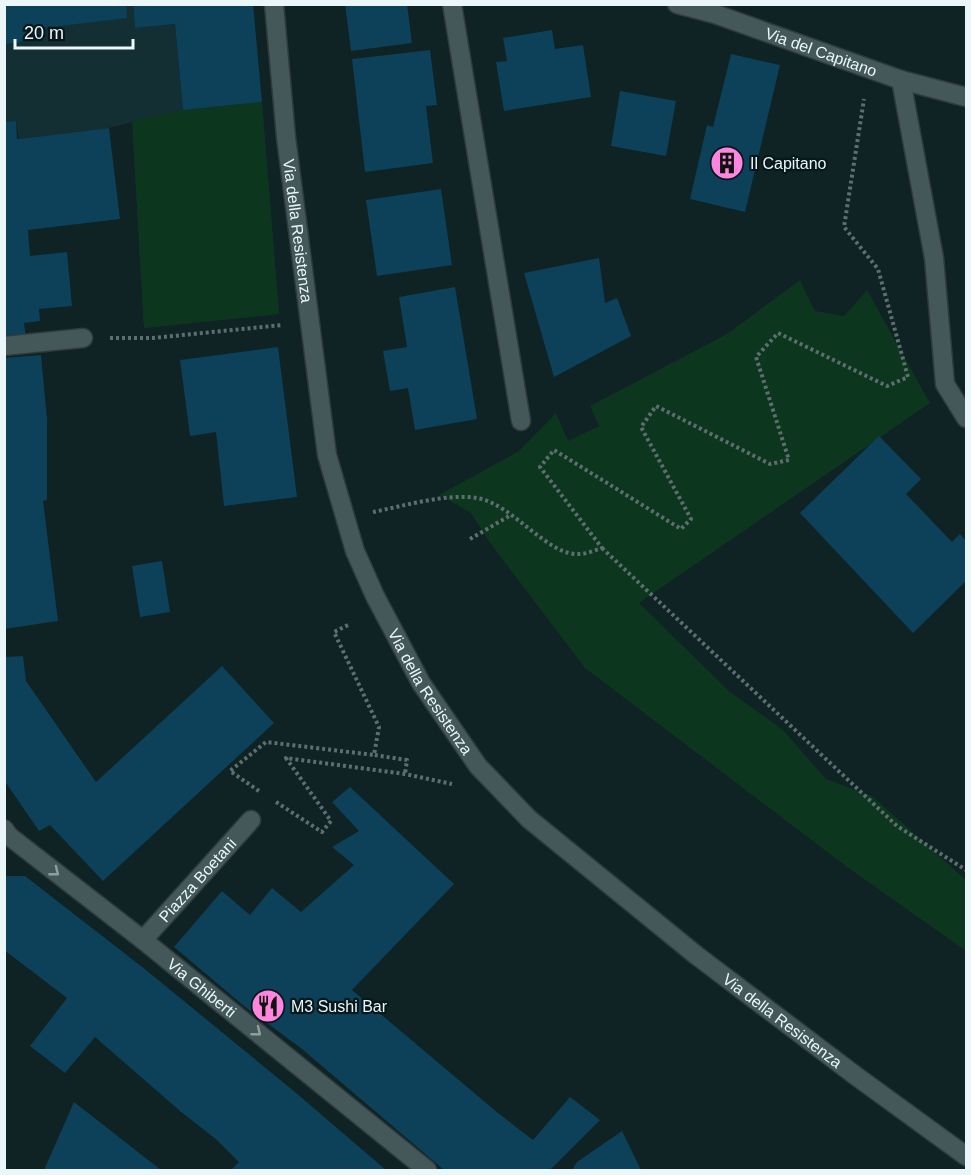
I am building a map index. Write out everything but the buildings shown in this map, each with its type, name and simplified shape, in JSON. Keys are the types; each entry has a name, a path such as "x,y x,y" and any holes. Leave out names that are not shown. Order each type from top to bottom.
{"street":[{"name":"Via della Resistenza","path":"274,4 288,149 327,455 355,551 375,596 422,683 478,766 529,819 696,955 966,1156"},
{"path":"452,4 521,421"},
{"name":"Via del Capitano","path":"677,4 715,14 901,80 966,97"},
{"path":"901,80 934,258 945,384 966,418"},
{"path":"4,346 83,338"},
{"name":"Piazza Boetani","path":"143,940 251,820"},
{"name":"Via Ghiberti","path":"6,834 143,940 427,1170"}],"path":[{"path":"869,69 844,227 878,269 908,377 886,386 778,333 756,357 789,460 770,464 656,405 641,427 691,519 681,529 554,450 540,467 602,548 753,692 897,826 966,870"},
{"path":"83,338 153,338 289,325"},
{"path":"364,514 447,498 477,498 497,503 564,553 580,554 602,548"},
{"path":"470,539 511,514"},
{"path":"348,625 334,632 379,727 374,755"},
{"path":"405,774 407,760 266,741 230,771 321,832 331,821 286,758 405,774 452,784"}],"shaded area":[{"path":"4,5 133,5 135,28 175,24 183,110 262,102 279,314 144,328 132,122 109,128 19,139 16,121 5,122"}],"green space":[{"path":"262,102 279,314 144,328 132,121 183,110"},
{"path":"800,280 815,311 844,316 867,290 930,403 639,603 729,691 783,730 826,779 872,796 966,880 966,951 847,867 585,668 490,543 471,513 439,495 519,451 556,413 568,441 599,426 590,406 727,334"}],"place":[{"name":"Il Capitano","path":"727,163"},
{"name":"M3 Sushi Bar","path":"268,1006"}]}
